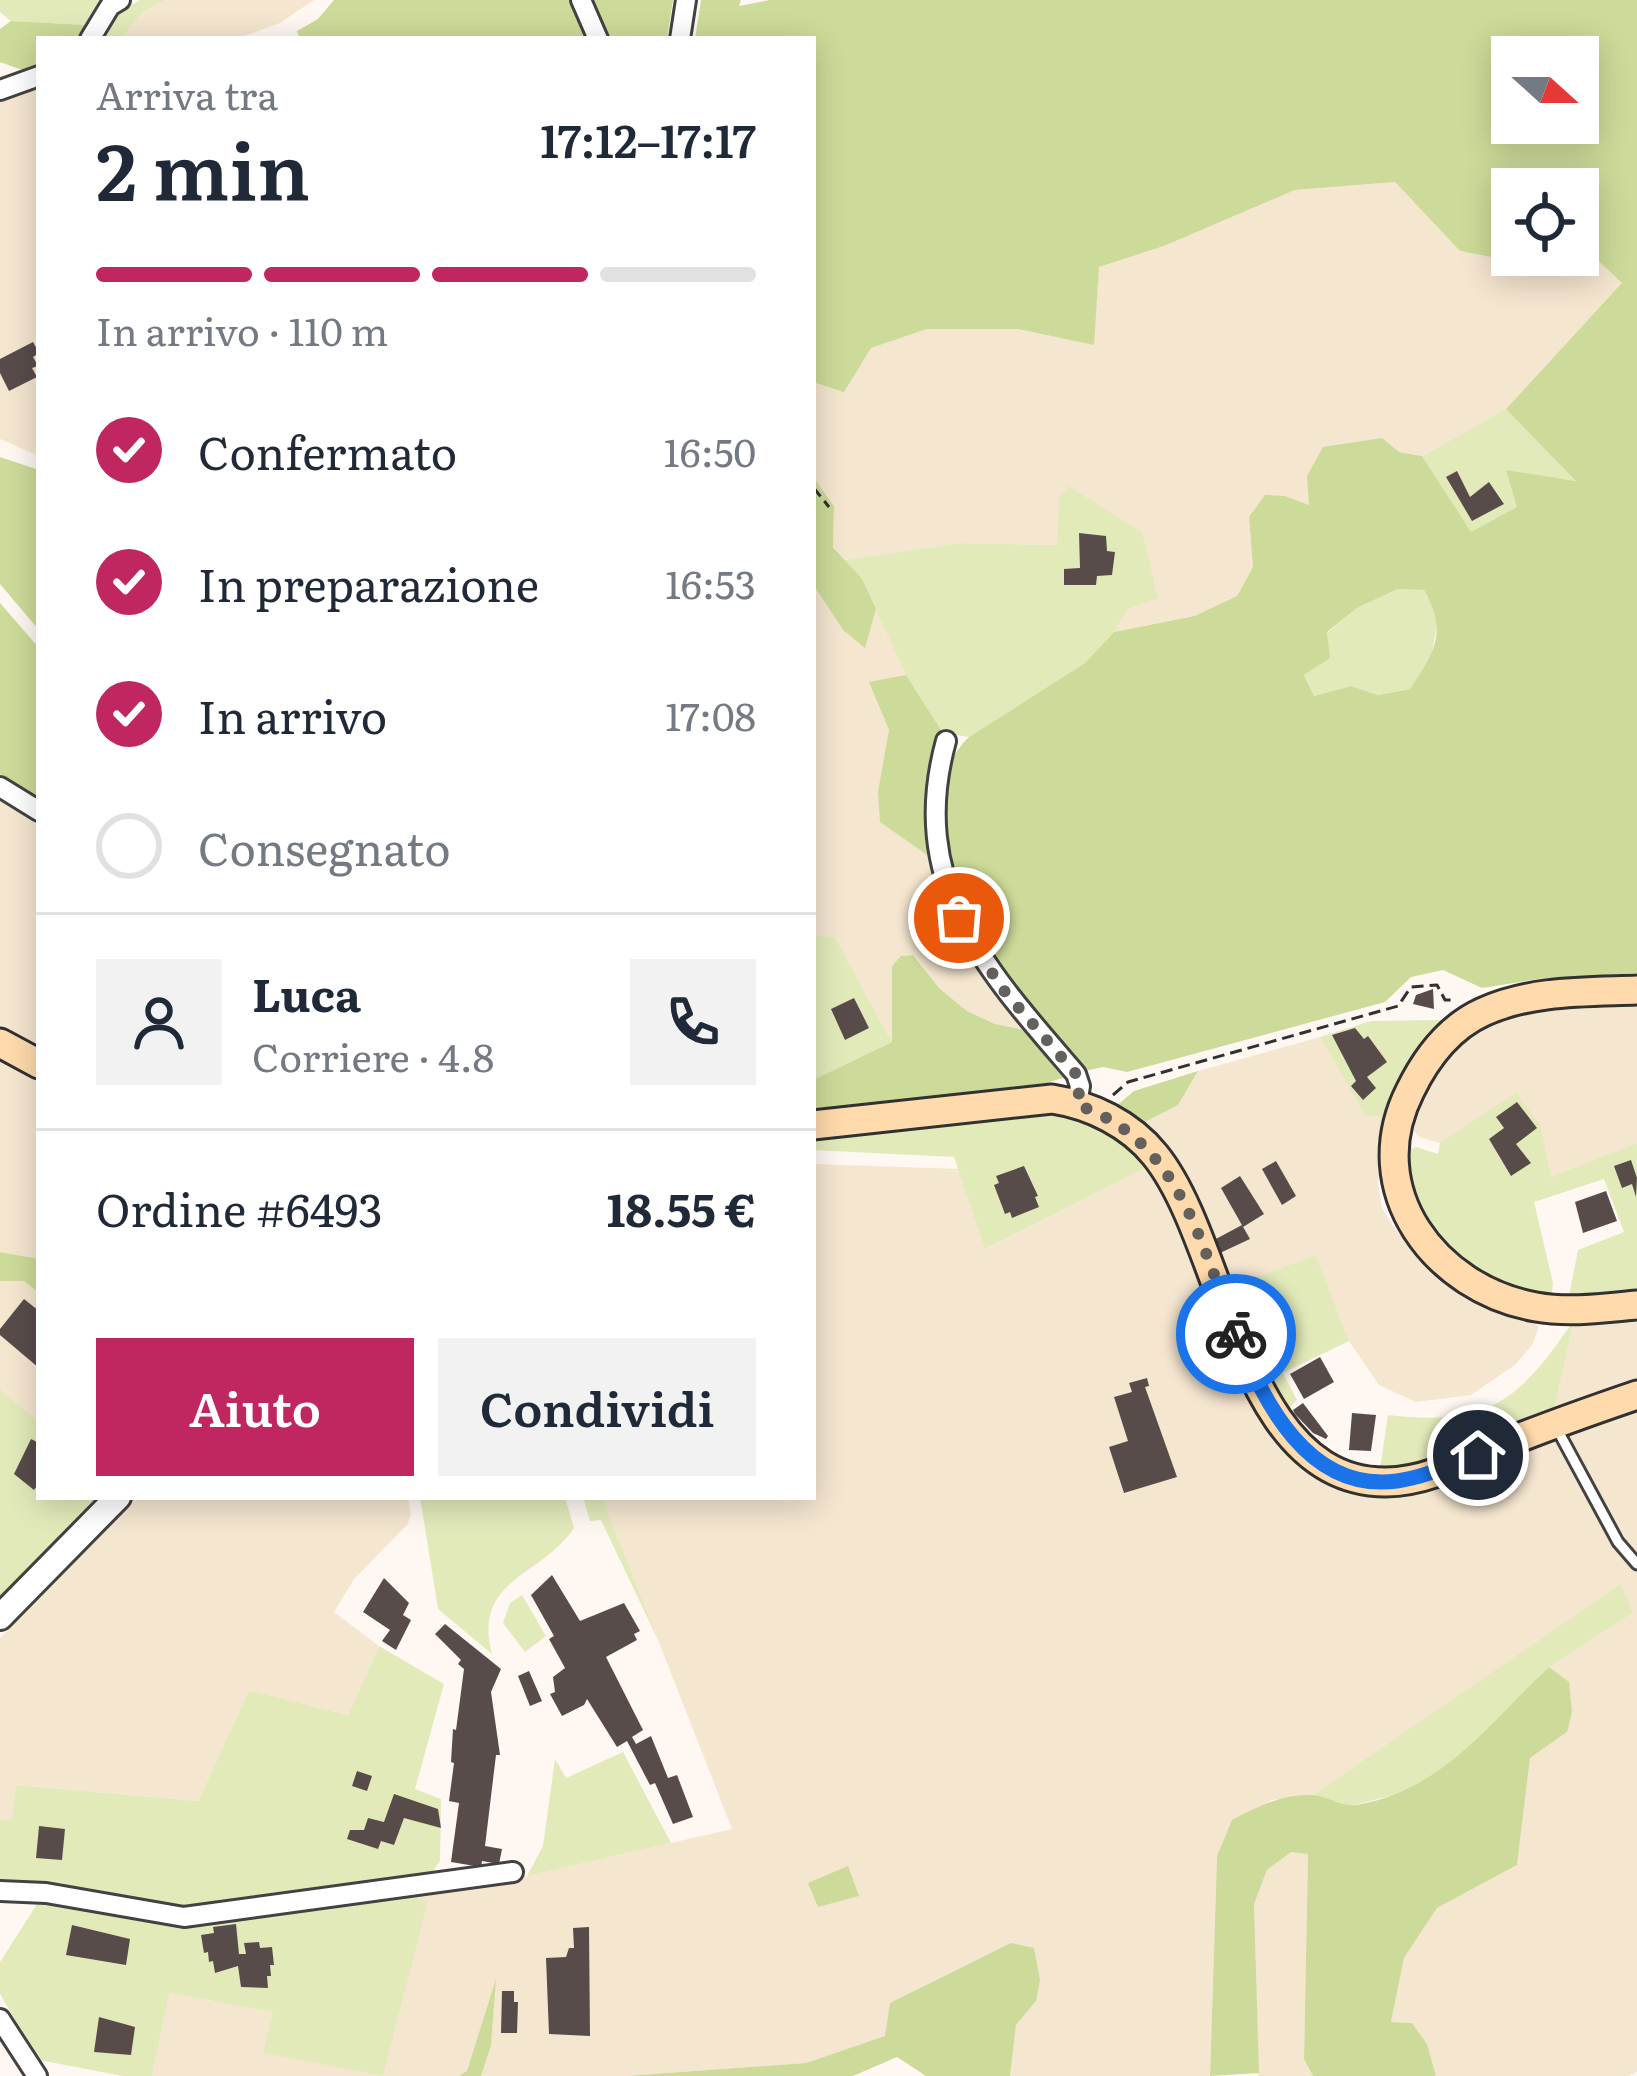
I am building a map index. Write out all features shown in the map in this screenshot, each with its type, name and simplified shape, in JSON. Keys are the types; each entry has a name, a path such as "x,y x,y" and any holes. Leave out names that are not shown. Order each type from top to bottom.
{"main road":[{"path":"1637,990 1533,996 1467,1021 1418,1073 1406,1099 1394,1152 1399,1200 1409,1221 1436,1257 1456,1273 1499,1296 1536,1307 1637,1306"},
{"path":"0,1042 36,1062"},
{"path":"816,1125 1079,1095 1134,1134 1167,1172 1184,1202 1266,1400 1294,1440 1322,1463 1357,1479 1398,1481 1439,1470 1637,1395"}],"street":[{"path":"580,0 597,36"},
{"path":"680,36 686,0"},
{"path":"92,36 114,2"},
{"path":"0,90 36,77"},
{"path":"946,741 934,800 937,836 959,918 1000,986 1076,1074 1079,1095"},
{"path":"0,787 36,810"},
{"path":"0,1617 115,1500"},
{"path":"1,1894 46,1893 184,1917 512,1872"},
{"path":"0,2019 38,2076"}],"lane":[{"path":"1554,1424 1618,1542 1637,1564"}],"path":[{"path":"816,491 829,507"},
{"path":"1079,1095 1093,1086 1100,1095 1114,1094 1128,1082 1398,1006 1412,987 1437,985 1445,1000 1465,1000"}],"shaded area":[{"path":"165,0 314,0 280,23 244,36 123,36 144,11"},
{"path":"36,86 36,455 0,439 0,99"},
{"path":"1395,182 1460,251 1491,257 1491,276 1599,276 1599,261 1623,283 1506,409 1422,456 1399,452 1309,505 1285,496 1249,517 1253,567 1237,596 1193,616 1114,632 1128,609 1059,498 1058,545 959,543 845,560 833,546 834,505 816,480 816,383 844,391 871,348 927,329 1018,329 1093,344 1099,267 1164,246 1295,190"},
{"path":"816,589 843,630 864,647 876,609 906,675 870,683 889,730 886,756 933,859 950,920 992,987 1030,1031 995,1024 967,1011 940,989 914,955 901,956 892,967 892,1042 835,937 816,935"},
{"path":"0,800 36,820 36,1045 0,1025"},
{"path":"1637,1002 1637,1143 1551,1178 1541,1126 1458,1134 1440,1143 1419,1137 1412,1129 1418,1099 1443,1057 1480,1025 1535,1007"},
{"path":"1320,1037 1365,1116 1384,1117 1378,1183 1382,1208 1395,1229 1444,1280 1467,1296 1539,1326 1532,1345 1515,1365 1471,1395 1416,1402 1379,1385 1349,1341 1316,1257 1229,1286 1195,1194 1176,1160 1143,1123 1178,1105 1198,1071"},
{"path":"0,1053 36,1071 36,1258 0,1252"},
{"path":"816,1164 960,1169 986,1249 1148,1167 1202,1272 1258,1408 1302,1465 1339,1486 1377,1493 1547,1437 1558,1444 1616,1548 1637,1570 1637,2072 1629,2076 1436,2076 1427,2044 1412,2023 1391,2022 1404,1958 1437,1908 1517,1865 1530,1758 1567,1732 1568,1682 1549,1667 1633,1613 1430,1716 1313,1795 1271,1800 1217,1856 1210,2076 1010,2076 1016,2025 1035,2002 886,2036 806,2063 625,2076 481,2076 491,2046 495,1985 467,2072 459,2076 152,2076 168,1993 274,2012 264,2053 427,1902 396,1894 527,1876 732,1829 603,1500 816,1500"},
{"path":"0,1281 24,1281 36,1291 36,1419 0,1389"},
{"path":"1637,1315 1637,1385 1553,1416 1574,1320"},
{"path":"1637,1405 1637,1558 1568,1441 1568,1430"},
{"path":"134,1500 408,1500 407,1525 354,1579 334,1612 379,1646 348,1715 249,1690 198,1801 17,1785 12,1820 0,1821 0,1638"},
{"path":"1291,1852 1308,1854 1304,2059 1313,2076 1258,2076 1254,1904 1267,1870"}],"green space":[{"path":"0,0 99,0 87,25 11,21 0,12"},
{"path":"140,0 165,0 144,11 123,36 101,36 115,15"},
{"path":"334,0 569,0 586,36 299,36 297,31 318,19"},
{"path":"589,0 673,0 667,36 607,36"},
{"path":"701,0 741,0 739,6 770,0 1637,0 1637,973 1482,988 1443,970 1411,977 1385,1002 1127,1072 1103,1067 1080,1072 1019,1003 986,955 958,892 942,823 943,790 952,761 969,737 1085,663 1114,632 1194,616 1237,596 1253,567 1249,517 1265,495 1309,505 1307,476 1323,447 1382,438 1399,452 1422,456 1471,532 1517,507 1506,470 1576,481 1506,409 1622,283 1599,261 1599,168 1491,168 1491,257 1460,251 1395,182 1295,190 1164,246 1099,267 1094,345 1018,329 927,329 871,348 844,392 816,383 816,36 695,36","holes":["1398,589 1424,590 1431,605 1435,641 1410,689 1378,695 1351,686 1314,696 1304,675 1330,658 1327,632 1357,608"]},
{"path":"11,21 87,25 82,36 36,36 36,69 28,72 0,62 0,29"},
{"path":"1506,409 1578,481 1507,472 1518,507 1471,533 1422,456"},
{"path":"0,457 36,469 36,626 0,584"},
{"path":"816,480 834,506 833,547 862,579 876,609 865,648 843,630 816,589"},
{"path":"1068,486 1142,532 1158,598 1128,609 1085,663 969,737 943,733 906,675 862,580 845,560 959,543 1057,545 1059,498"},
{"path":"1398,589 1424,590 1439,615 1431,658 1410,689 1378,695 1351,686 1314,696 1304,675 1329,658 1327,633 1357,608"},
{"path":"0,603 36,645 36,797 0,774"},
{"path":"906,675 943,733 930,764 925,795 933,859 880,822 878,792 889,730 869,682"},
{"path":"816,935 835,937 892,1042 816,1079"},
{"path":"913,955 940,989 967,1011 995,1024 1030,1031 1071,1075 1047,1083 816,1110 816,1079 892,1042 892,966 901,956"},
{"path":"1442,1020 1402,1073 1384,1117 1365,1116 1320,1037 1371,1021"},
{"path":"1198,1071 1178,1105 1143,1123 1115,1107 1134,1091"},
{"path":"1516,1093 1541,1126 1551,1177 1637,1143 1637,1297 1568,1301 1578,1250 1624,1232 1604,1179 1534,1202 1553,1283 1551,1299 1530,1296 1459,1264 1414,1209 1406,1151 1416,1147 1438,1154 1440,1143"},
{"path":"1059,1113 1100,1126 1148,1167 985,1249 954,1157 816,1150 816,1140"},
{"path":"0,1252 36,1258 36,1291 24,1281 0,1281"},
{"path":"1316,1256 1349,1341 1283,1373 1297,1400 1287,1410 1273,1393 1229,1286"},
{"path":"1574,1320 1553,1416 1446,1459 1380,1469 1388,1415 1452,1417 1498,1402 1536,1371"},
{"path":"0,1389 36,1419 36,1500 95,1500 0,1598"},
{"path":"420,1500 566,1500 574,1528 500,1594 488,1629 492,1654 438,1609"},
{"path":"584,1500 603,1500 658,1640 601,1520 590,1521"},
{"path":"1621,1584 1633,1613 1549,1667 1457,1759 1410,1791 1350,1806 1313,1795"},
{"path":"522,1595 546,1636 525,1652 503,1623 510,1603"},
{"path":"379,1646 444,1684 415,1789 441,1799 440,1861 429,1877 184,1910 0,1879 0,1821 12,1819 16,1785 198,1801 249,1690 348,1715"},
{"path":"1549,1667 1569,1682 1572,1712 1567,1732 1530,1758 1517,1865 1437,1908 1404,1958 1391,2022 1412,2023 1427,2044 1436,2076 1313,2076 1304,2059 1308,1854 1291,1852 1267,1870 1254,1904 1259,2073 1210,2076 1217,1856 1232,1820 1300,1795 1356,1805 1414,1786 1462,1752"},
{"path":"623,1752 671,1843 527,1876 543,1846 555,1759 566,1778"},
{"path":"848,1866 859,1896 818,1907 808,1883"},
{"path":"396,1894 428,1901 383,2076 263,2053 273,2012 169,1993 152,2076 123,2076 39,2060 0,1994 0,1962 39,1901 195,1924"},
{"path":"1011,1943 1034,1948 1040,1980 1036,2001 1016,2025 1010,2076 926,2076 897,2057 853,2076 625,2076 806,2063 885,2036 890,2003"},
{"path":"496,1979 491,2046 481,2076 459,2076 467,2071"}],"building":[{"path":"33,342 36,378 9,391 0,373 0,359"},
{"path":"1457,471 1470,497 1489,482 1504,504 1472,521 1446,477"},
{"path":"1079,533 1106,536 1107,551 1115,552 1112,575 1097,576 1096,585 1064,585 1064,569 1080,568"},
{"path":"1433,989 1434,1009 1413,1004 1416,995"},
{"path":"854,998 869,1028 845,1040 831,1009"},
{"path":"1355,1028 1364,1039 1368,1036 1387,1062 1367,1077 1376,1088 1363,1100 1351,1086 1356,1081 1332,1035"},
{"path":"1517,1102 1537,1128 1516,1144 1531,1163 1511,1176 1489,1139 1504,1128 1496,1117"},
{"path":"1631,1160 1636,1197 1632,1184 1622,1188 1614,1166"},
{"path":"1276,1161 1296,1196 1282,1205 1262,1169"},
{"path":"1024,1166 1039,1207 1012,1218 1010,1212 1005,1214 994,1185 999,1183 996,1176"},
{"path":"1240,1176 1264,1214 1243,1227 1221,1188"},
{"path":"1606,1191 1617,1221 1583,1233 1575,1202"},
{"path":"1242,1225 1250,1239 1220,1253 1214,1240"},
{"path":"24,1299 36,1309 36,1365 0,1335"},
{"path":"1320,1357 1334,1382 1304,1399 1290,1374"},
{"path":"1147,1378 1149,1386 1145,1387 1177,1477 1124,1493 1109,1447 1128,1441 1114,1397 1132,1392 1129,1383"},
{"path":"1303,1403 1326,1439 1295,1414 1293,1410"},
{"path":"1352,1413 1376,1415 1371,1451 1349,1450"},
{"path":"31,1439 36,1442 36,1487 14,1474"},
{"path":"552,1575 580,1621 624,1603 640,1631 634,1634 637,1640 606,1657 643,1730 632,1737 636,1744 651,1736 668,1778 677,1775 693,1817 673,1824 655,1783 650,1785 627,1741 617,1747 587,1699 562,1716 550,1694 555,1692 553,1677 565,1668 531,1595"},
{"path":"384,1578 409,1603 403,1615 411,1620 396,1650 382,1641 390,1630 363,1612"},
{"path":"445,1624 501,1669 491,1692 500,1755 496,1755 485,1846 502,1849 499,1864 482,1861 481,1867 451,1862 459,1803 449,1801 453,1729 464,1669 435,1634"},
{"path":"529,1671 542,1701 530,1706 518,1676"},
{"path":"357,1771 372,1776 367,1791 352,1786"},
{"path":"394,1794 438,1809 441,1828 404,1818 394,1845 381,1841 378,1849 347,1839 350,1830 364,1830 368,1818 384,1822"},
{"path":"39,1826 65,1829 62,1860 36,1858"},
{"path":"236,1924 239,1954 246,1954 244,1943 272,1947 274,1965 267,1976 268,1988 241,1987 238,1966 215,1973 213,1961 204,1953 201,1935 214,1933 213,1927"},
{"path":"72,1925 130,1939 126,1965 66,1955"},
{"path":"589,1927 590,2036 549,2034 546,1958 566,1957 569,1948 574,1948 573,1928"},
{"path":"502,1991 514,1991 514,2002 518,2002 517,2033 501,2033"},
{"path":"99,2017 135,2027 131,2055 94,2052"}],"way so far":[{"path":"959,918 1000,986 1076,1074 1080,1086 1077,1105 1134,1134 1167,1172 1184,1202 1236,1334"}],"route":[{"path":"1236,1334 1266,1400 1287,1430 1302,1448 1332,1469 1357,1479 1398,1481 1478,1455"}]}
